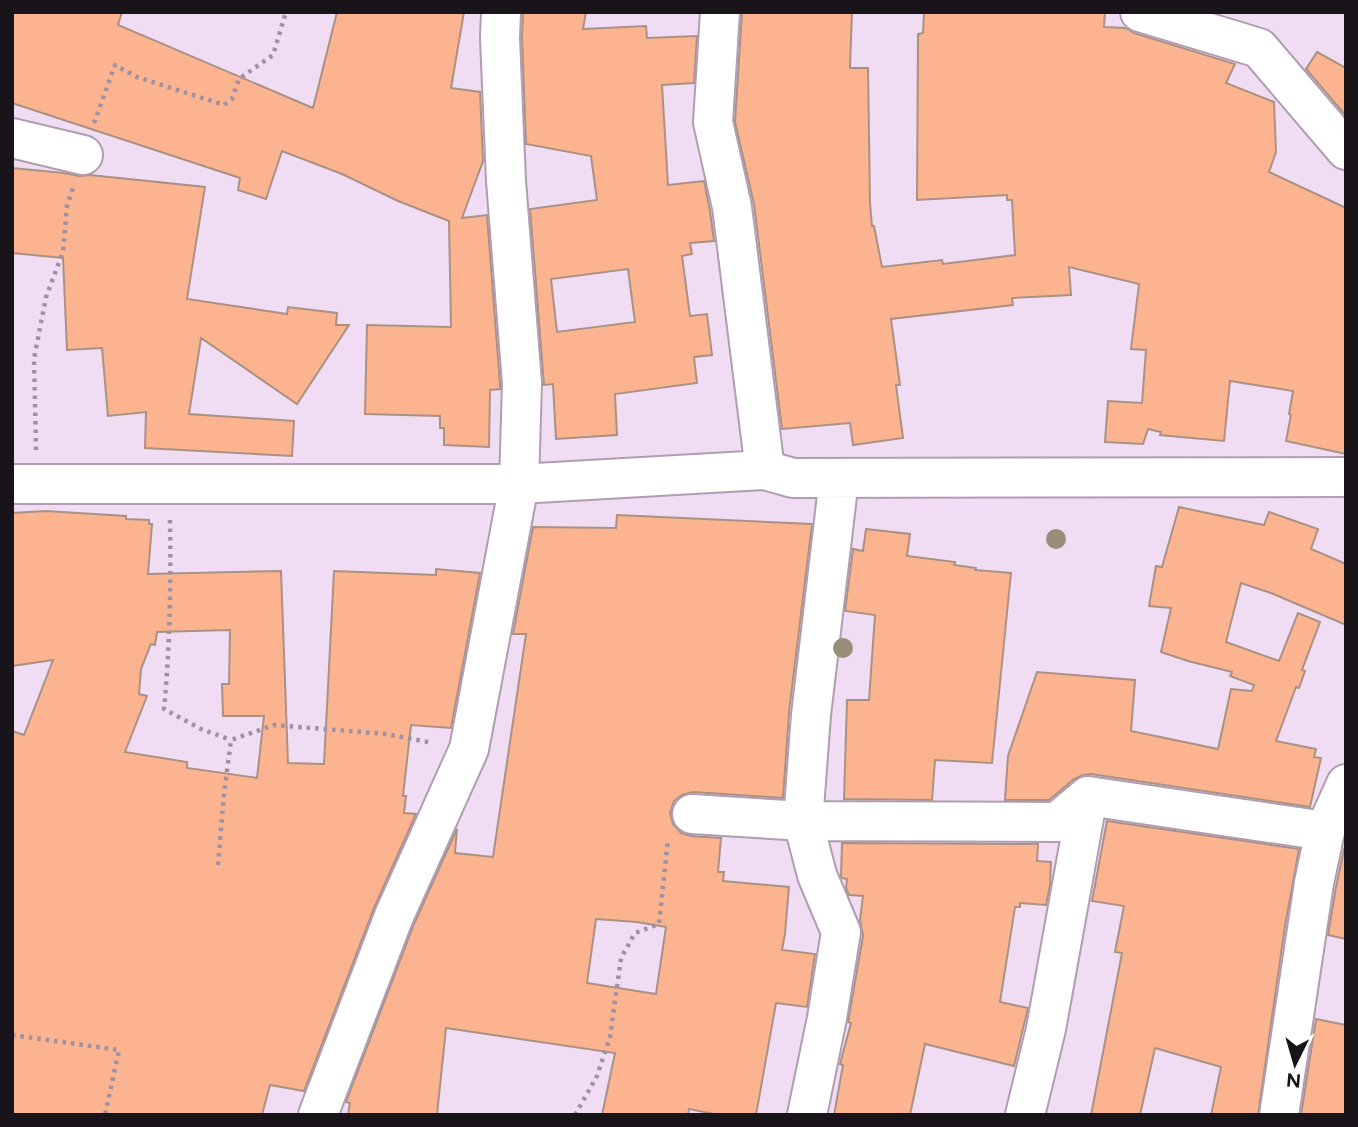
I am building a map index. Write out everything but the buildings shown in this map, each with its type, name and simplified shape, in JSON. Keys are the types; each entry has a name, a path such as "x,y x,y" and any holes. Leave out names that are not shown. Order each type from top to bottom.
{"street":[{"path":"318,1115 394,916 468,749 519,484 522,383 506,181 501,12"},
{"path":"720,12 713,122 732,207 765,470"},
{"path":"1140,12 1259,48 1346,149"},
{"path":"12,138 83,155"},
{"path":"25,484 519,484 765,470 793,478 839,479 1346,477"},
{"path":"807,1115 841,932 817,875 803,821 810,715 839,479"},
{"path":"1279,1115 1314,883 1325,831 1346,785"},
{"path":"1025,1115 1046,1030 1088,796"},
{"path":"692,814 803,821 1058,822 1088,796 1325,831"}],"path":[{"path":"25,484 34,359 46,298 63,252 67,206 115,65 138,77 224,106 232,99 239,79 273,55 286,12"},
{"path":"170,484 171,586 164,709 201,729 231,740 274,725 386,734 468,749"},
{"path":"218,865 231,740"},
{"path":"575,1115 597,1076 610,1037 621,958 635,933 659,924 670,822 692,814"},
{"path":"12,1035 119,1049 105,1115"}]}
